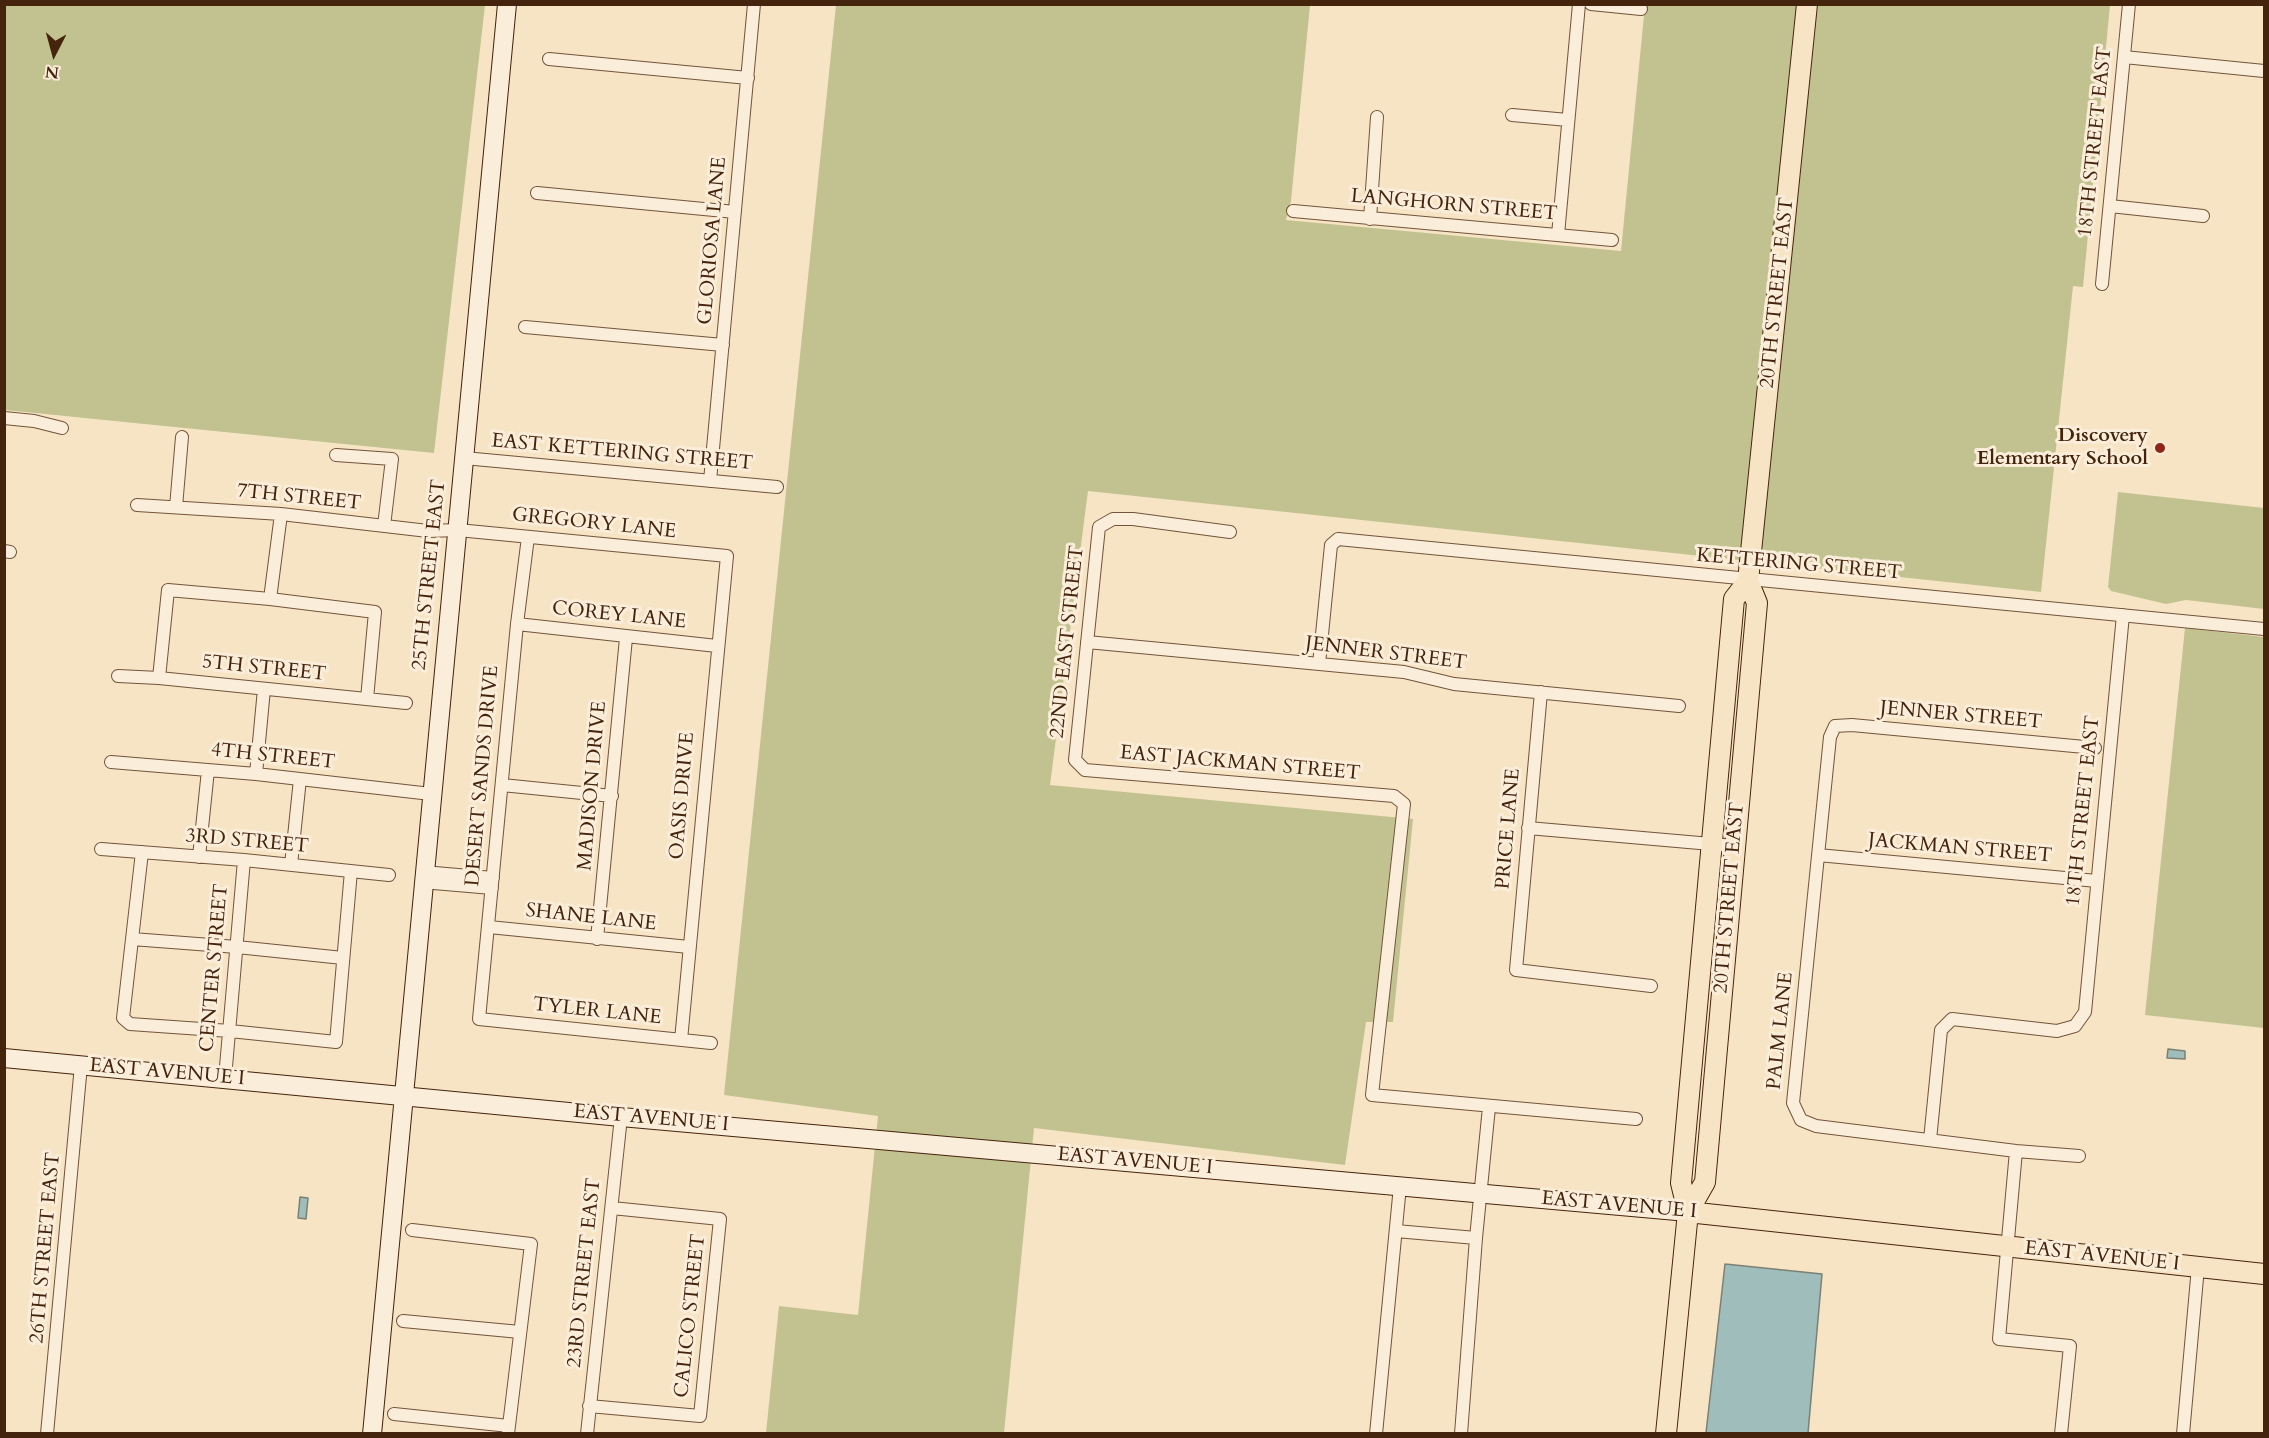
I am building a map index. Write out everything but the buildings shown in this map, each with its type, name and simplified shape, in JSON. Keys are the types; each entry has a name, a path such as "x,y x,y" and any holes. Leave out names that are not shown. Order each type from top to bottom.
{"main road":[{"name":"25TH STREET EAST","path":"372,1434 507,4"},
{"name":"20TH STREET EAST","path":"1688,1212 1705,1182 1757,603 1749,581 1807,4"},
{"name":"20TH STREET EAST","path":"1666,1434 1688,1212 1681,1183 1734,598 1749,581"},
{"name":"EAST AVENUE I","path":"4,1058 621,1117 1688,1212 2265,1274"}],"street":[{"name":"GLORIOSA LANE","path":"710,482 754,4"},
{"path":"1558,235 1579,4"},
{"path":"1591,4 1641,9"},
{"name":"18TH STREET EAST","path":"2102,284 2129,4"},
{"path":"2124,57 2265,71"},
{"path":"549,59 748,78"},
{"path":"1512,115 1568,120"},
{"path":"1370,219 1377,117"},
{"path":"537,193 735,212"},
{"path":"2110,206 2203,216"},
{"name":"LANGHORN STREET","path":"1293,211 1612,240"},
{"path":"525,327 723,345"},
{"path":"4,418 34,421 62,428"},
{"path":"176,507 182,437"},
{"path":"336,454 392,459 384,526"},
{"name":"EAST KETTERING STREET","path":"464,458 777,488"},
{"name":"7TH STREET","path":"136,505 281,514 428,531 458,530"},
{"path":"270,599 281,514"},
{"name":"22ND EAST STREET","path":"1076,760 1100,527 1113,519 1133,519 1230,532"},
{"name":"GREGORY LANE","path":"458,530 727,556"},
{"name":"DESERT SANDS DRIVE","path":"479,1019 517,624 528,537"},
{"name":"KETTERING STREET","path":"1319,664 1331,545 1338,539 1749,581 2265,629"},
{"name":"OASIS DRIVE","path":"681,1040 727,556"},
{"path":"159,678 168,590 270,599 375,612 367,699"},
{"name":"18TH STREET EAST","path":"1930,1140 1941,1030 1952,1019 2057,1031 2075,1026 2085,1012 2123,615"},
{"name":"COREY LANE","path":"517,624 626,638 717,646"},
{"name":"MADISON DRIVE","path":"597,939 626,638"},
{"name":"JENNER STREET","path":"1087,642 1404,672 1454,684 1680,706"},
{"name":"5TH STREET","path":"118,676 159,678 406,703"},
{"path":"256,774 264,688"},
{"name":"PRICE LANE","path":"1541,692 1516,970 1651,986"},
{"name":"JENNER STREET","path":"1830,737 1835,726 1852,725 2095,748"},
{"name":"PALM LANE","path":"1830,737 1793,1103 1801,1120 1816,1126 2016,1151 2079,1156"},
{"name":"EAST JACKMAN STREET","path":"1076,760 1085,770 1394,796 1404,804 1372,1095 1489,1107"},
{"name":"4TH STREET","path":"111,762 256,774 431,794"},
{"path":"200,857 208,770"},
{"path":"291,865 300,779"},
{"path":"502,784 612,796"},
{"path":"1528,828 1712,846 1734,846"},
{"name":"3RD STREET","path":"101,849 244,860 389,875"},
{"path":"142,852 123,1018 130,1024 336,1042 351,871"},
{"name":"JACKMAN STREET","path":"1818,855 2097,881"},
{"name":"CENTER STREET","path":"225,1078 244,860"},
{"path":"423,877 492,883"},
{"name":"SHANE LANE","path":"489,927 689,947"},
{"path":"132,939 344,958"},
{"name":"TYLER LANE","path":"479,1019 711,1043"},
{"name":"26TH STREET EAST","path":"47,1434 81,1065"},
{"path":"1461,1434 1489,1107 1636,1119"},
{"name":"23RD STREET EAST","path":"587,1434 621,1117"},
{"path":"2016,1151 1999,1339 2070,1346 2061,1434"},
{"path":"1376,1434 1400,1186"},
{"name":"CALICO STREET","path":"589,1406 700,1416 720,1219 612,1208"},
{"path":"394,1414 508,1430 531,1244 412,1230"},
{"path":"1396,1231 1476,1239"},
{"path":"2183,1434 2198,1267"},
{"path":"403,1321 520,1332"}],"green space":[{"path":"5,4 485,5 434,453 5,410"},
{"path":"836,5 1310,5 1291,201 1286,220 1621,251 1645,5 2110,5 2083,287 2073,286 2041,592 1088,491 1050,785 1413,819 1393,1022 1366,1022 1345,1165 1034,1128 1004,1433 766,1433 779,1306 858,1315 878,1116 724,1095"},
{"path":"2118,492 2264,508 2264,609 2186,600 2166,604 2111,591 2108,587"},
{"path":"2185,628 2264,637 2264,1028 2145,1015"}],"water":[{"path":"2168,1049 2185,1051 2185,1059 2167,1058"},
{"path":"300,1197 308,1198 306,1219 298,1218"},
{"path":"1725,1264 1822,1274 1808,1433 1706,1433"}],"place":[{"name":"Discovery Elementary School","path":"2160,448"}]}
